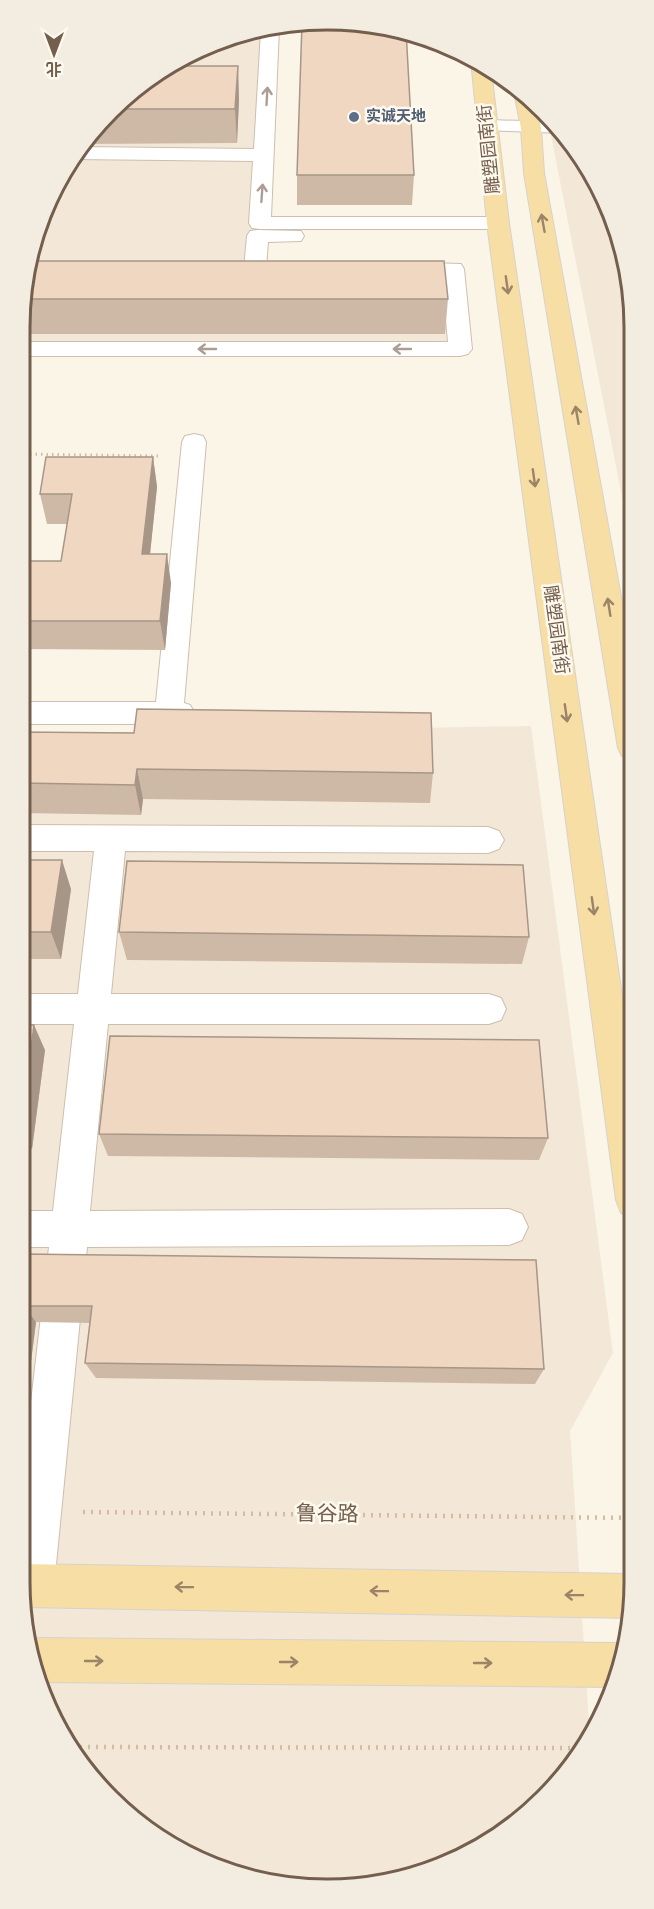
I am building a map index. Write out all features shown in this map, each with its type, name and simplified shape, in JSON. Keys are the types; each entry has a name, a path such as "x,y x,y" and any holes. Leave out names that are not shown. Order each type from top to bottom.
{"main road":[{"name":"雕塑园南街","path":"482,74 499,230 624,1128"},
{"path":"527,108 534,173 624,696"},
{"path":"30,1585 623,1596"},
{"path":"40,1660 612,1665"}],"street":[{"path":"255,269 264,155 270,36"},
{"path":"489,126 547,128"},
{"path":"86,153 264,155"},
{"path":"259,230 499,230"},
{"path":"233,269 279,269"},
{"path":"30,349 460,349 453,269 384,269"},
{"path":"169,713 194,449"},
{"path":"30,713 204,713"},
{"path":"30,838 488,840"},
{"path":"30,1565 41,1511 111,838"},
{"path":"30,1009 489,1009"},
{"path":"30,1229 509,1227"}],"path":[{"path":"30,454 194,449"},
{"name":"鲁谷路","path":"41,1511 624,1518"},
{"path":"80,1747 573,1748"}],"shaded area":[{"path":"270,36 256,269 453,269 460,349 30,349 33,288 40,250 53,213 70,178 91,146 117,117 146,91 179,70 213,53"},
{"path":"550,131 574,162 593,196 608,232 618,269 624,327 624,507"},
{"path":"531,726 613,1353 570,1431 589,1721 563,1763 537,1792 508,1818 476,1839 422,1863 366,1876 308,1878 250,1869 196,1848 146,1818 104,1778 91,1763 70,1730 46,1677 36,1640 30,1582 30,735"}],"building":[{"name":"实诚天地","path":"346,31 407,41 414,175 297,175 302,32"},
{"path":"187,66 238,66 235,109 126,109 146,91"},
{"path":"38,261 444,261 448,299 32,299"},
{"path":"46,457 153,457 142,554 167,554 160,621 30,621 30,561 61,561 72,494 40,494"},
{"path":"137,709 431,713 433,773 137,769 135,785 30,783 30,732 134,733"},
{"path":"30,860 62,860 51,932 30,932"},
{"path":"127,861 523,865 529,937 119,932"},
{"path":"30,1025 34,1025 30,1056"},
{"path":"110,1036 539,1040 548,1138 99,1134"},
{"path":"30,1254 536,1260 544,1369 85,1363 92,1306 30,1306"}],"place":[{"name":"实诚天地","path":"354,117"}]}
